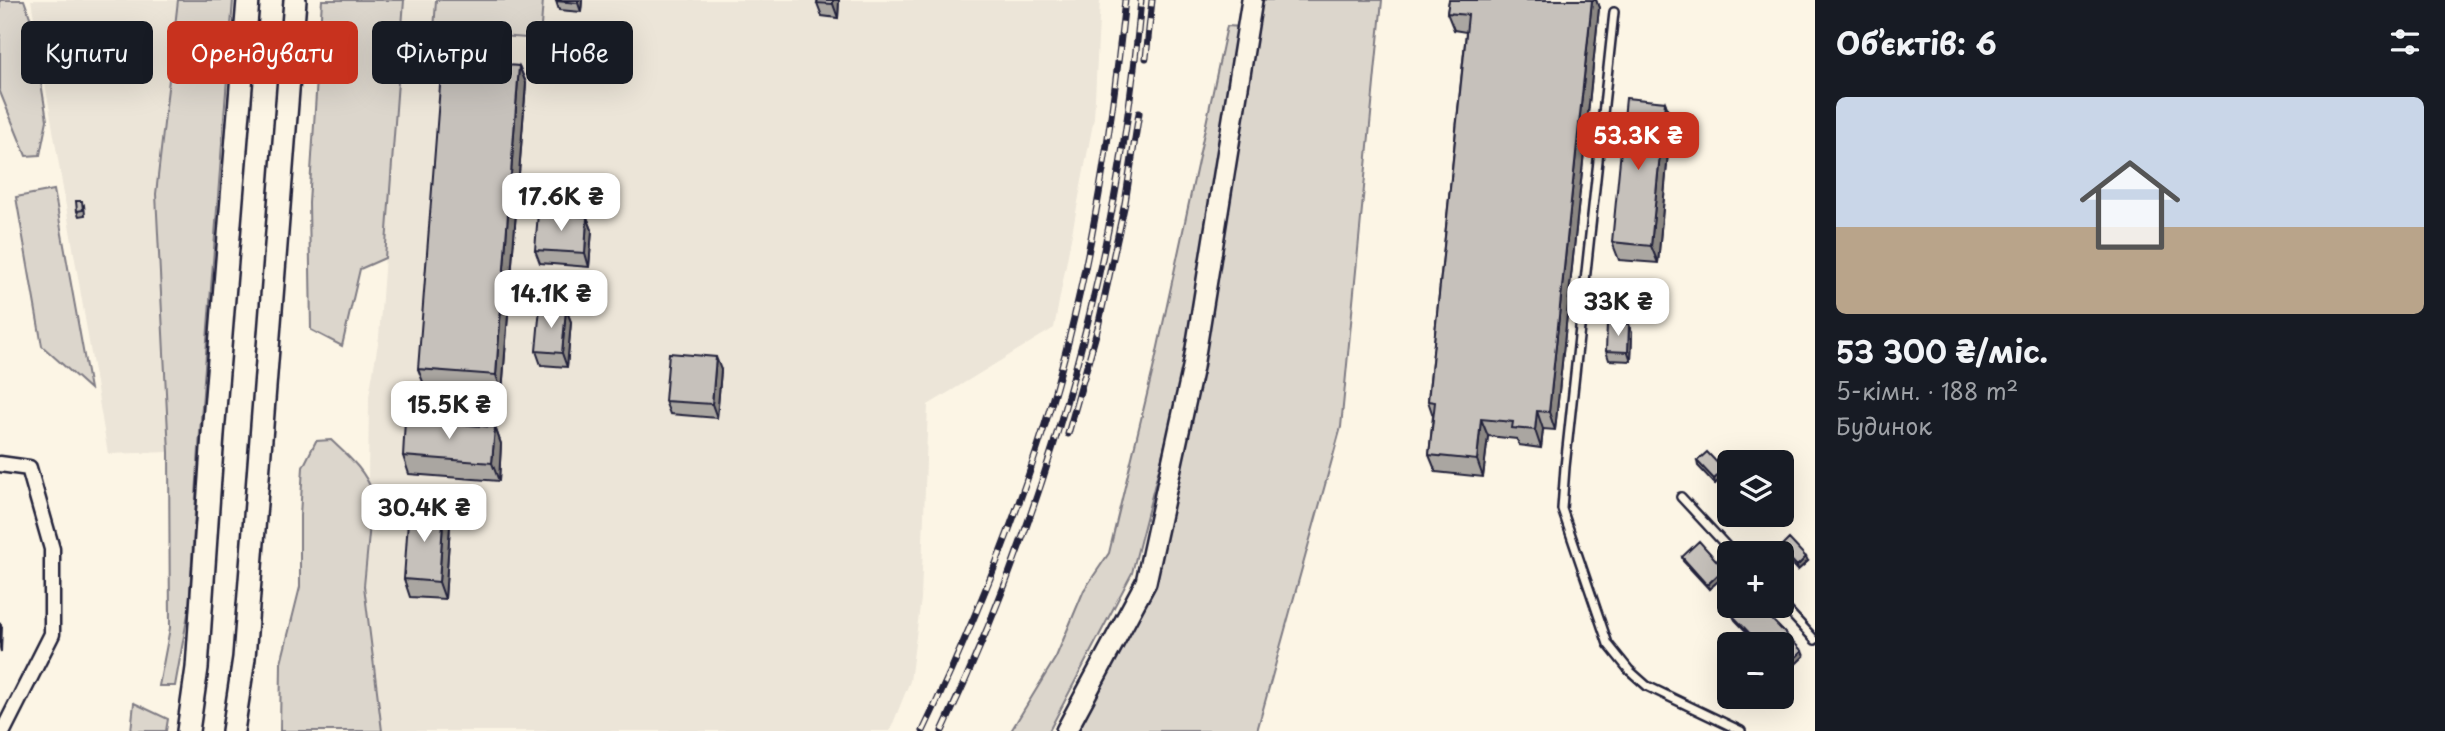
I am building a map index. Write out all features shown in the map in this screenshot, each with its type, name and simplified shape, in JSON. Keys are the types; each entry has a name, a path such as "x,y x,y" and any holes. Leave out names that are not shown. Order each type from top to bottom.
{"main road":[{"path":"188,731 197,668 248,0"},
{"path":"233,731 244,658 295,0"}],"street":[{"path":"1066,731 1146,582 1193,368 1252,0"},
{"path":"0,464 29,468 52,549 52,634 3,731"}],"lane":[{"path":"1614,12 1562,509 1608,644 1629,670 1647,686 1741,731"},
{"path":"1681,497 1722,541"},
{"path":"1794,617 1815,640"}],"shaded area":[{"path":"0,0 24,0 31,21 21,21 21,84 41,84 47,120 40,155 26,156 0,92"},
{"path":"31,0 178,0 176,21 167,21 168,84 156,194 169,452 108,454 45,84 153,84 153,21 35,21"},
{"path":"178,0 233,0 231,21 176,21"},
{"path":"322,0 404,0 402,21 372,21 372,84 398,84 385,258 360,269 342,346 311,330 309,203 317,84 358,84 358,21 321,21"},
{"path":"404,0 1100,0 1094,118 1054,328 928,405 921,599 910,681 890,731 382,731 364,586 373,493 368,479 369,396 379,337 398,84 512,84 512,21 402,21"},
{"path":"436,0 543,0 541,21 526,21 526,38 512,37 512,21 435,21"},
{"path":"1260,0 1382,0 1341,427 1257,731 1076,731 1155,585"},
{"path":"1227,26 1242,27 1186,363 1132,573 1049,731 1011,731 1056,657 1084,590 1109,553 1155,361"},
{"path":"168,84 227,84 189,608 175,686 159,686 170,628 169,452 156,194"},
{"path":"54,190 90,389 42,346 16,197"},
{"path":"331,440 361,470 373,493 364,586 382,731 280,731 281,663 300,587 303,467 316,441"},
{"path":"134,703 168,719 166,731 131,731"}],"building":[{"path":"578,0 578,3 556,1"},
{"path":"818,0 833,0 833,4 817,3"},
{"path":"1449,0 1592,0 1549,412 1537,411 1535,430 1512,428 1513,422 1481,419 1477,460 1429,455 1435,402 1428,401 1468,15 1447,13"},
{"path":"512,65 519,66 496,375 418,369 440,84 512,84"},
{"path":"1626,98 1665,102 1651,246 1612,242"},
{"path":"76,201 82,201 83,210 77,211"},
{"path":"538,213 587,217 585,253 535,250"},
{"path":"540,307 566,309 562,353 536,351"},
{"path":"1607,324 1629,324 1628,352 1606,351"},
{"path":"669,353 716,357 712,404 665,401"},
{"path":"405,420 495,427 492,463 403,456"},
{"path":"1707,452 1717,463 1717,476 1714,479 1697,461"},
{"path":"409,506 444,508 439,582 404,579"},
{"path":"1699,541 1717,561 1717,576 1707,585 1682,557"},
{"path":"1794,544 1806,557 1797,566 1794,563"},
{"path":"1735,618 1770,618 1784,632 1748,632"},
{"path":"1794,643 1802,651 1794,659"}],"railway":[{"path":"923,731 957,658 1003,545 1031,469 1059,379 1095,218 1125,0"},
{"path":"942,731 981,644 1016,555 1074,374 1116,189 1131,95 1141,0"},
{"path":"1146,58 1152,0"},
{"path":"1068,434 1098,327 1125,203 1139,113"}]}
